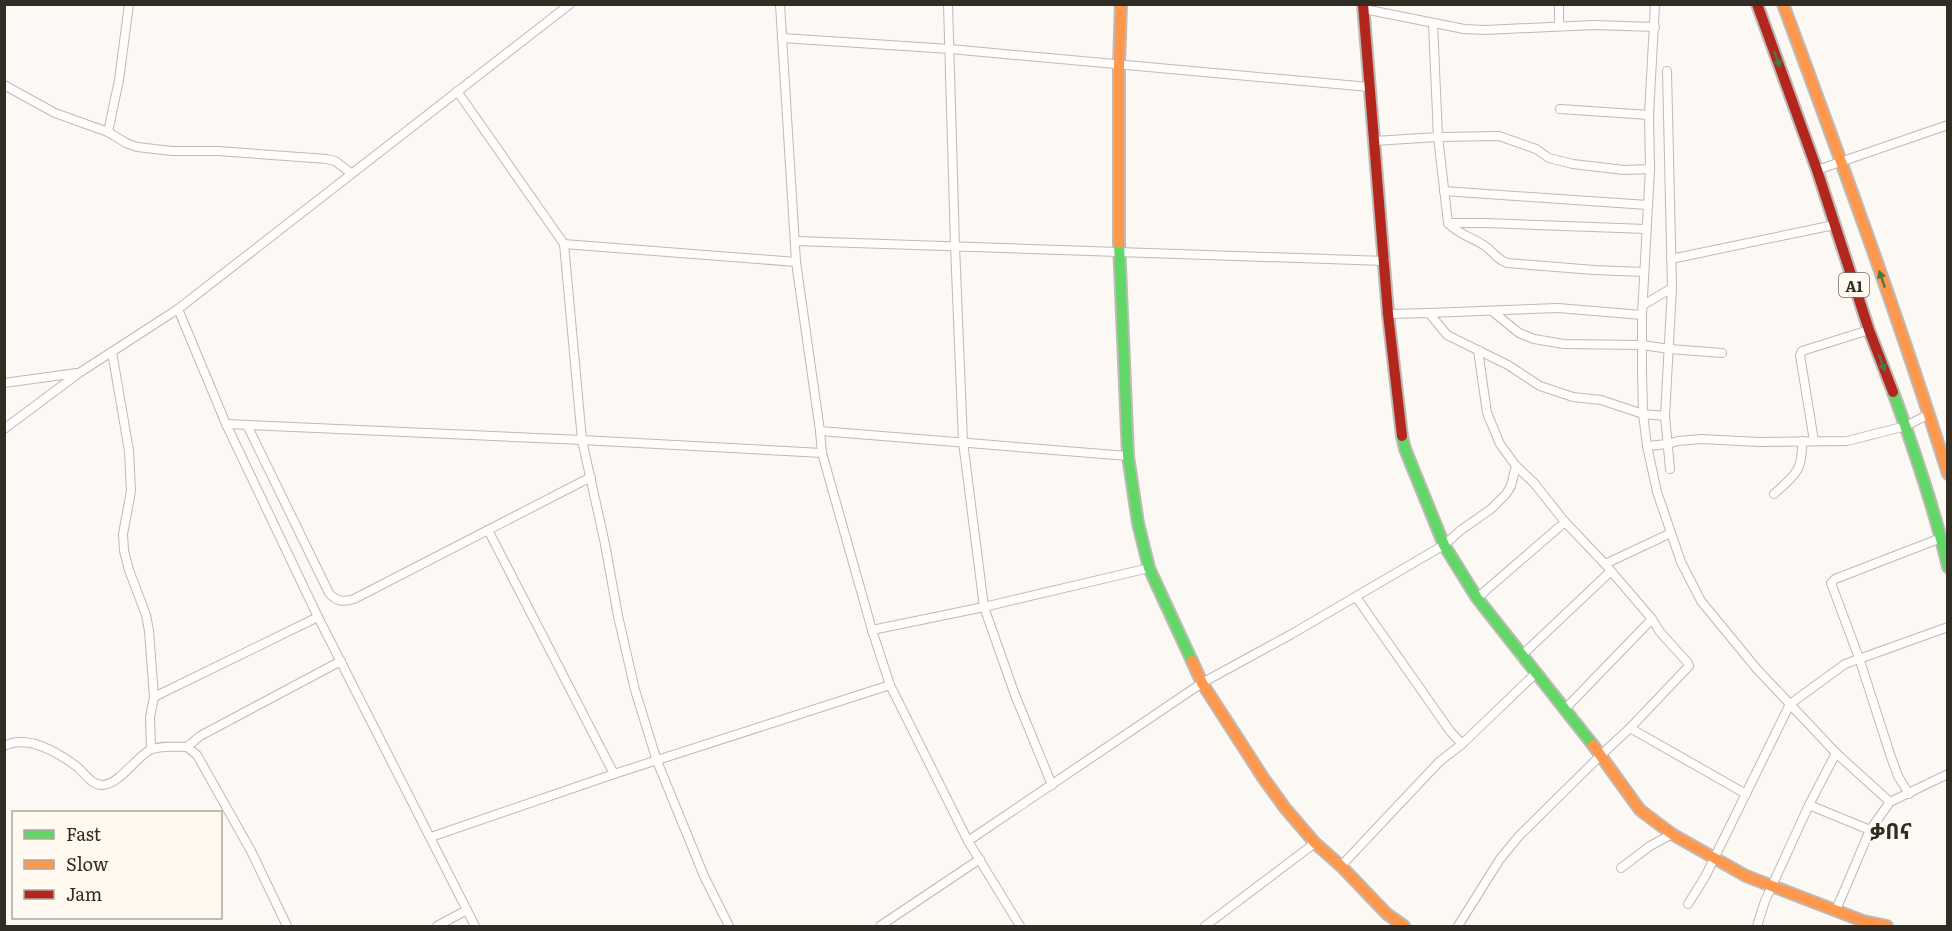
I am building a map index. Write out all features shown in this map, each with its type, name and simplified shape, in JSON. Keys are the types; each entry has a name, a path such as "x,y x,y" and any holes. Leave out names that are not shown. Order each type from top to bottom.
{"street":[{"path":"108,132 119,80 129,4"},
{"path":"4,429 79,373 178,309 570,4"},
{"path":"780,4 796,262 822,453 872,630 890,685 968,841 1020,927"},
{"path":"948,4 963,442 984,606 1015,695 1052,785"},
{"path":"1121,4 1119,252 1128,456 1138,523 1149,568 1202,683 1264,779 1315,843 1341,866 1387,914 1404,927"},
{"path":"1559,26 1560,4"},
{"path":"1655,4 1642,345 1643,414 1657,492 1681,562 1701,601 1756,668 1836,753 1890,802"},
{"name":"A1","path":"1757,4 1817,170 1869,330 1906,426 1941,538 1947,566"},
{"name":"A1","path":"1783,4 1841,161 1929,414 1947,474"},
{"path":"1654,27 1594,25 1464,29 1363,7 1388,314 1405,449 1444,545 1477,598 1601,755 1640,810 1672,834 1746,876 1836,910 1863,924 1887,927"},
{"path":"1434,24 1438,137 1448,223 1459,233 1485,245 1500,261 1507,263 1644,272"},
{"path":"782,38 950,49 1369,87"},
{"path":"1667,71 1672,288 1665,416 1670,469"},
{"path":"4,84 55,112 108,132 126,143 149,149 218,151 327,159 351,173"},
{"path":"457,91 564,244 582,440 627,658 657,761 704,876 729,927"},
{"path":"1560,109 1649,115"},
{"path":"1817,170 1947,124"},
{"path":"1374,141 1499,136 1536,149 1550,158 1573,164 1624,170 1650,169"},
{"path":"1444,191 1647,205"},
{"path":"1448,223 1508,223 1646,229"},
{"path":"1671,260 1834,225"},
{"path":"795,241 1385,261"},
{"path":"564,244 796,262"},
{"path":"1643,305 1672,288"},
{"path":"1388,314 1558,308 1642,315"},
{"path":"178,309 226,424 318,617 476,927"},
{"path":"1492,311 1518,333 1534,339 1564,344 1642,345 1722,353"},
{"path":"1429,313 1447,335 1508,365 1539,386 1573,397 1601,400 1643,414 1665,416"},
{"path":"1814,441 1800,355 1803,351 1869,330"},
{"path":"1458,927 1500,859 1519,837 1630,728 1689,666 1652,619 1565,522 1534,483 1516,466 1500,444 1487,413 1478,350"},
{"path":"112,352 129,451 131,491 123,534 124,551 146,615 154,697 150,717 151,749"},
{"path":"4,383 79,373"},
{"path":"1647,446 1701,439 1760,442 1847,441 1906,426 1929,414"},
{"path":"226,424 822,453"},
{"path":"247,425 329,593 335,600 344,602 591,477"},
{"path":"820,431 1128,456"},
{"path":"1774,494 1799,467 1802,458 1802,441"},
{"path":"968,841 1202,683 1444,545 1491,509 1506,494 1511,486 1516,466"},
{"path":"1477,598 1565,522"},
{"path":"488,530 614,774"},
{"path":"1605,564 1671,533"},
{"path":"1908,794 1891,757 1859,658 1831,584 1834,579 1941,538"},
{"path":"872,630 1149,568"},
{"path":"1521,656 1611,571"},
{"path":"1356,597 1450,731 1462,744"},
{"path":"154,697 318,617"},
{"path":"1565,709 1652,619"},
{"path":"1688,904 1705,877 1790,704 1845,664 1947,627"},
{"path":"4,746 18,740 34,743 77,767 95,783 104,785 114,780 151,749 187,747 200,736 340,661"},
{"path":"1341,866 1439,762 1462,744 1536,673"},
{"path":"431,837 614,774 890,685"},
{"path":"1630,728 1746,794"},
{"path":"187,747 197,755 251,851 287,927"},
{"path":"1757,927 1765,901 1809,805 1836,753"},
{"path":"1836,910 1870,830 1890,802 1947,774"},
{"path":"1809,805 1870,830"},
{"path":"1621,868 1650,846 1672,834"},
{"path":"1205,927 1315,843"},
{"path":"880,927 980,859"},
{"path":"437,927 467,910"}],"traffic: fast":[{"path":"1119,243 1128,456 1138,523 1149,568 1192,661"},
{"path":"1893,392 1923,478 1948,567"},
{"path":"1402,436 1405,449 1444,545 1477,598 1593,745"}],"traffic: slow":[{"path":"1119,243 1121,4"},
{"path":"1783,4 1868,238 1948,474"},
{"path":"1192,661 1202,683 1285,808 1315,843 1341,866 1387,914 1404,926"},
{"path":"1593,745 1640,810 1672,834 1746,876 1863,921 1887,926"}],"traffic: jam":[{"path":"1363,4 1388,314 1402,436"},
{"path":"1757,4 1817,170 1869,330 1893,392"}],"district":[{"name":"ቃበና","path":"1891,829"}]}
